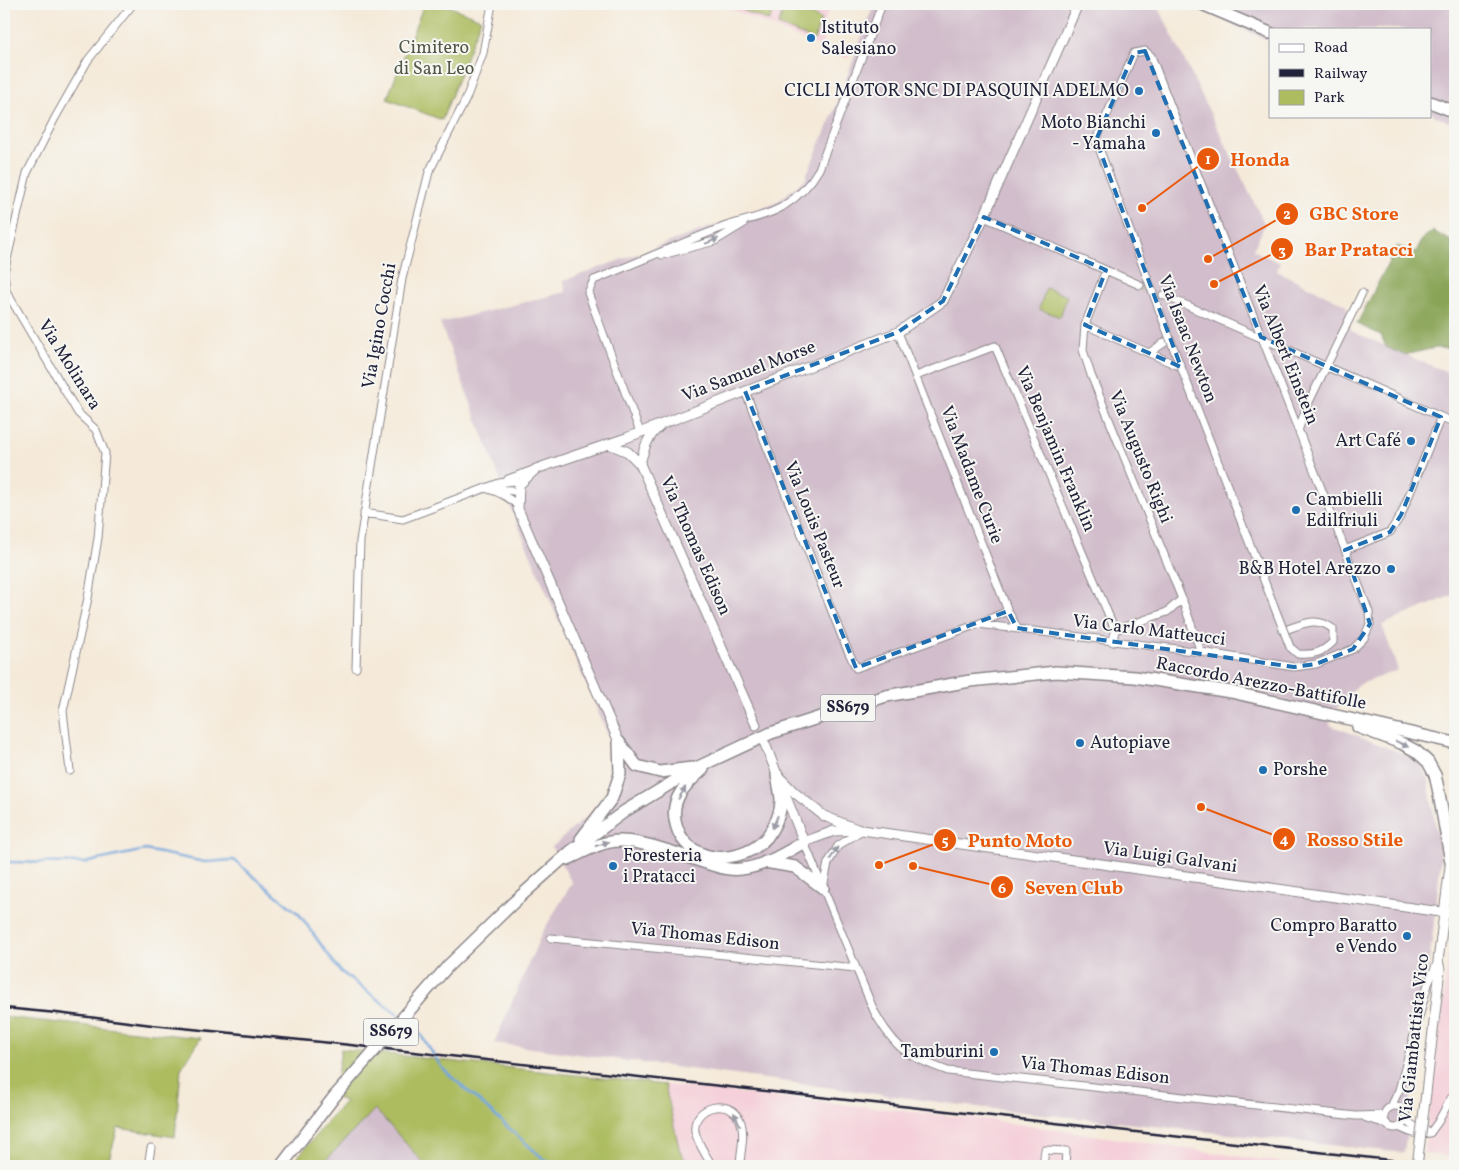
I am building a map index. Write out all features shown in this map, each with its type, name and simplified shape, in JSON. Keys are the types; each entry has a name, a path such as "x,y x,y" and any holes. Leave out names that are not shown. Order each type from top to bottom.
{"main road":[{"path":"1202,4 1269,33"},
{"path":"1432,103 1455,112"},
{"name":"Raccordo Arezzo-Battifolle","path":"281,1166 334,1098 448,966 513,903 570,852 625,811 698,767 771,733 886,696 970,681 1056,672 1135,677 1231,692 1455,743"},
{"path":"1324,713 1401,743 1416,751 1428,762 1435,775 1438,788 1451,862"},
{"path":"618,742 637,766 660,772 698,767"},
{"path":"570,852 612,798 620,774 618,742"},
{"path":"711,760 681,792 674,810 674,821 679,832 693,849 701,854 715,858 744,861 757,859 801,844"},
{"path":"715,858 735,856 749,852 762,842 772,830 781,802 777,775"},
{"path":"558,864 598,845 612,841 624,841 652,846 729,869 741,869 765,862 801,844"},
{"path":"765,862 795,867 823,888"}],"street":[{"name":"Via Molinara","path":"70,771 63,711 88,598 97,546 105,453 96,430 78,413 6,291 4,272 27,173 54,118 88,60 133,4"},
{"name":"Via Igino Cocchi","path":"356,668 360,541 402,279 430,172 466,99 483,53 492,4"},
{"path":"644,446 633,435 588,293 594,280 648,258 715,241 748,221 782,207 800,194 812,182 823,161 882,4"},
{"name":"Via Samuel Morse","path":"520,488 536,469 633,435 898,332 943,301 984,217 1078,4"},
{"name":"Via Albert Einstein","path":"1131,59 1134,53 1138,51 1145,51 1150,56 1299,428 1368,612 1370,624 1364,638 1353,649 1316,664"},
{"name":"Via Isaac Newton","path":"1131,59 1096,140 1170,339 1182,367 1290,647 1298,654 1313,655 1325,649 1333,642 1333,629 1326,624 1314,621 1292,628 1282,632"},
{"path":"984,217 1140,286"},
{"name":"Via Augusto Righi","path":"1106,270 1086,325 1083,350 1091,375 1182,599 1201,652"},
{"path":"1299,428 1307,406 1362,293"},
{"path":"1163,295 1455,423"},
{"path":"1086,325 1182,367"},
{"name":"Via Madame Curie","path":"898,332 1008,611 1017,628"},
{"path":"1150,353 1170,339"},
{"name":"Via Benjamin Franklin","path":"916,376 995,346 1115,630"},
{"name":"Via Louis Pasteur","path":"745,391 856,668"},
{"path":"1345,550 1390,532 1402,516 1442,417"},
{"path":"640,464 644,446 653,432 664,423"},
{"path":"628,452 633,435"},
{"path":"609,444 628,452 640,464"},
{"name":"Via Thomas Edison","path":"640,464 756,725"},
{"path":"364,513 404,519 536,469"},
{"path":"499,483 514,481 520,488 518,506"},
{"path":"484,488 520,488"},
{"path":"484,488 499,492 510,498 518,506 618,742"},
{"path":"1113,642 1115,630 1167,612 1182,599"},
{"name":"Via Carlo Matteucci","path":"856,668 978,624 1008,611"},
{"name":"Via Carlo Matteucci","path":"978,624 1201,652 1294,667 1316,664"},
{"name":"Via Thomas Edison","path":"765,744 801,844 823,888 874,1011 886,1033 902,1049 922,1062 948,1071 1356,1116 1384,1114"},
{"name":"Via Luigi Galvani","path":"777,775 795,793 824,816 862,830"},
{"name":"Via Giambattista Vico","path":"1418,1166 1440,969 1438,961 1455,827"},
{"path":"823,888 828,863 838,846 862,830"},
{"name":"Via Luigi Galvani","path":"801,844 834,831 862,830 1455,914"},
{"name":"Via Thomas Edison","path":"551,938 856,968"},
{"path":"1387,1124 1384,1114 1391,1107 1399,1090 1428,984 1438,961"},
{"path":"1356,1116 1387,1124 1392,1128 1399,1127 1411,1134 1430,1133 1451,1098"},
{"path":"712,1166 695,1132 696,1123 700,1116 706,1109 716,1106 734,1111 740,1120 742,1130 740,1166"},
{"path":"1391,1107 1402,1109 1406,1115 1405,1120 1399,1127"},
{"path":"1405,1120 1417,1128 1427,1130 1438,1122"},
{"path":"148,1166 151,1148"},
{"path":"1043,1166 1045,1150 1066,1151 1065,1166"}],"highlighted area":[{"path":"1145,51 1261,337 1441,417 1401,515 1390,532 1345,550 1370,624 1353,649 1316,664 1294,667 1017,628 1008,611 856,668 745,391 898,332 943,301 984,217 1106,270 1085,325 1181,367 1096,140 1134,53"}],"shaded area":[{"name":"Istituto Salesiano","path":"729,4 832,4 821,29 826,31 822,44 849,56 849,59 728,8"},
{"path":"874,4 1157,4 1265,225 1253,250 1280,263 1277,271 1346,305 1351,331 1455,376 1455,594 1382,625 1398,670 1358,685 1338,707 1330,725 1419,760 1428,781 1441,858 1404,1153 968,1106 494,1043 542,933 572,883 552,847 602,803 615,770 613,747 514,516 440,323 566,292 563,281 776,203 805,179 837,104"},
{"path":"1187,4 1455,4 1455,125 1432,114 1432,28 1269,28 1269,41"},
{"path":"1455,903 1455,1157 1424,1154"},
{"path":"665,1085 990,1120 1305,1166 691,1166 680,1152"},
{"path":"375,1109 426,1166 320,1166"}],"green space":[{"name":"Cimitero di San Leo","path":"424,4 443,4 481,19 442,120 387,99"},
{"path":"745,4 777,4 769,21 742,10"},
{"path":"786,4 821,19 814,40 778,25"},
{"path":"1433,231 1453,242 1455,236 1455,349 1435,348 1404,355 1386,347 1381,335 1357,324 1397,246 1416,252 1422,239"},
{"path":"1046,288 1067,296 1060,317 1039,309"},
{"path":"4,1017 201,1038 181,1069 175,1137 118,1128 107,1166 4,1166"},
{"path":"341,1049 665,1085 680,1152 691,1166 426,1166 375,1109 320,1166 290,1166 345,1101 334,1097"}],"waterway":[{"path":"4,862 84,863 145,850 205,862 234,860 299,914 340,971 400,1016"},
{"path":"405,1019 417,1029 442,1068 539,1155 554,1166"}],"tunnel":[{"path":"1140,285 1163,295"}],"railway":[{"path":"4,1008 1444,1166"}],"place":[{"name":"Istituto Salesiano","path":"811,38"},
{"name":"CICLI MOTOR SNC DI PASQUINI ADELMO","path":"1139,91"},
{"name":"Moto Bianchi - Yamaha","path":"1156,133"},
{"name":"Honda","path":"1142,208"},
{"name":"GBC Store","path":"1208,259"},
{"name":"Bar Pratacci","path":"1214,284"},
{"name":"Art Café","path":"1411,441"},
{"name":"Cambielli Edilfriuli","path":"1296,510"},
{"name":"B&B Hotel Arezzo","path":"1391,569"},
{"name":"Autopiave","path":"1080,743"},
{"name":"Porshe","path":"1263,770"},
{"name":"Rosso Stile","path":"1201,807"},
{"name":"Punto Moto","path":"879,865"},
{"name":"Foresteria i Pratacci","path":"613,866"},
{"name":"Seven Club","path":"913,866"},
{"name":"Compro Baratto e Vendo","path":"1407,936"},
{"name":"Tamburini","path":"994,1052"}]}
